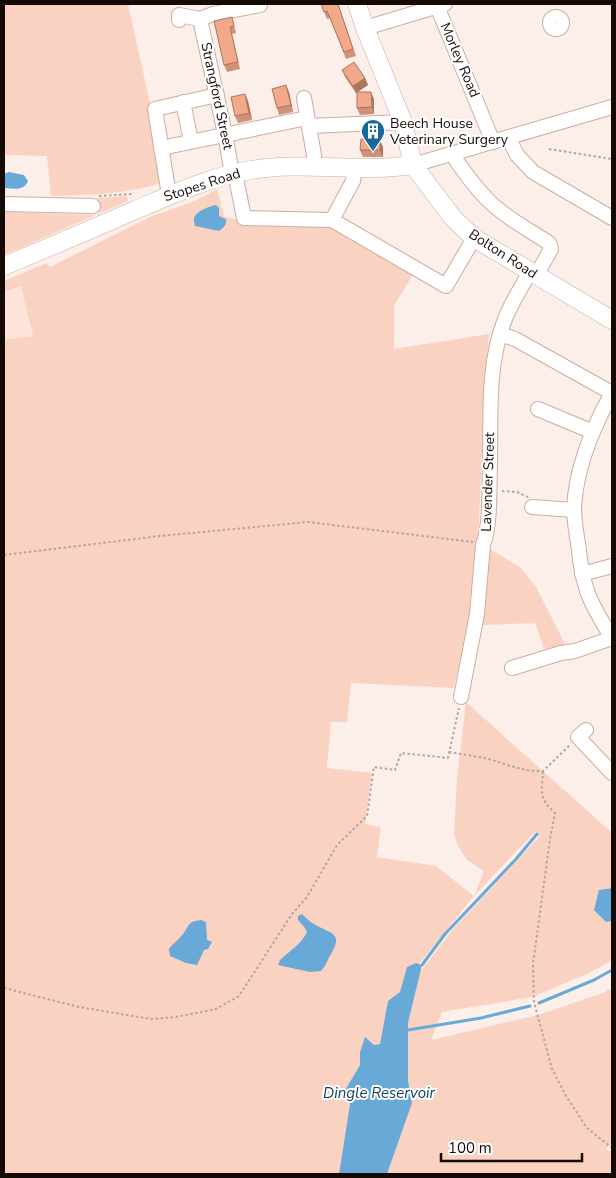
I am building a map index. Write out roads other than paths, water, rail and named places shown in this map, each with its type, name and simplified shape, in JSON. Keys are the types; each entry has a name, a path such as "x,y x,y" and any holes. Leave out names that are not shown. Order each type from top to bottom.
{"main road":[{"path":"357,4 364,28 403,122 413,165"},
{"name":"Stopes Road","path":"4,266 169,195 234,173 268,167 387,168 413,165"},
{"name":"Bolton Road","path":"413,165 453,218 474,238 612,320"}],"street":[{"path":"364,28 441,5"},
{"name":"Morley Road","path":"441,5 494,142"},
{"path":"179,20 180,15 200,19 213,14 261,6"},
{"name":"Strangford Street","path":"200,19 244,218 332,220"},
{"path":"169,195 155,109 217,95"},
{"path":"304,98 314,166"},
{"path":"183,102 191,141"},
{"path":"413,165 612,108"},
{"path":"161,148 225,134 308,122 403,122"},
{"path":"508,137 517,155 534,172 612,218"},
{"name":"Lavender Street","path":"452,154 476,188 490,202 514,222 551,246 551,249 505,319 500,334 491,380 486,538 483,545 477,614 461,697"},
{"path":"355,167 353,181 332,220 446,286 474,238"},
{"path":"4,204 94,206"},
{"path":"500,334 515,339 612,393 593,432 580,471 574,510 582,574 587,592 596,612 612,638 512,670"},
{"path":"542,415 593,432"},
{"path":"532,507 574,510"},
{"path":"582,574 612,566"},
{"path":"582,734 612,773"}],"water":[{"path":"9,172 24,175 28,181 18,189 5,188 4,174"},
{"path":"216,205 219,208 219,216 226,219 226,223 219,231 195,226 194,218 197,213"},
{"path":"612,888 612,921 606,922 594,910 599,890"},
{"path":"302,914 311,922 336,937 335,947 321,971 310,972 278,965 280,960 298,944 307,932 298,920 298,916"},
{"path":"201,920 206,922 207,940 212,942 208,949 204,950 197,965 186,963 170,956 169,949 189,924"},
{"name":"Dingle Reservoir","path":"416,963 422,965 408,1023 408,1080 412,1103 387,1174 339,1174 350,1104 344,1092 360,1065 360,1052 365,1037 374,1045 380,1044 388,1001 400,992 407,967"}],"waterway":[{"path":"422,965 445,934 537,834"},
{"path":"539,1003 594,980 612,970"},
{"path":"408,1030 481,1018 530,1006"}],"place":[{"name":"Beech House Veterinary Surgery","path":"373,152"}]}
